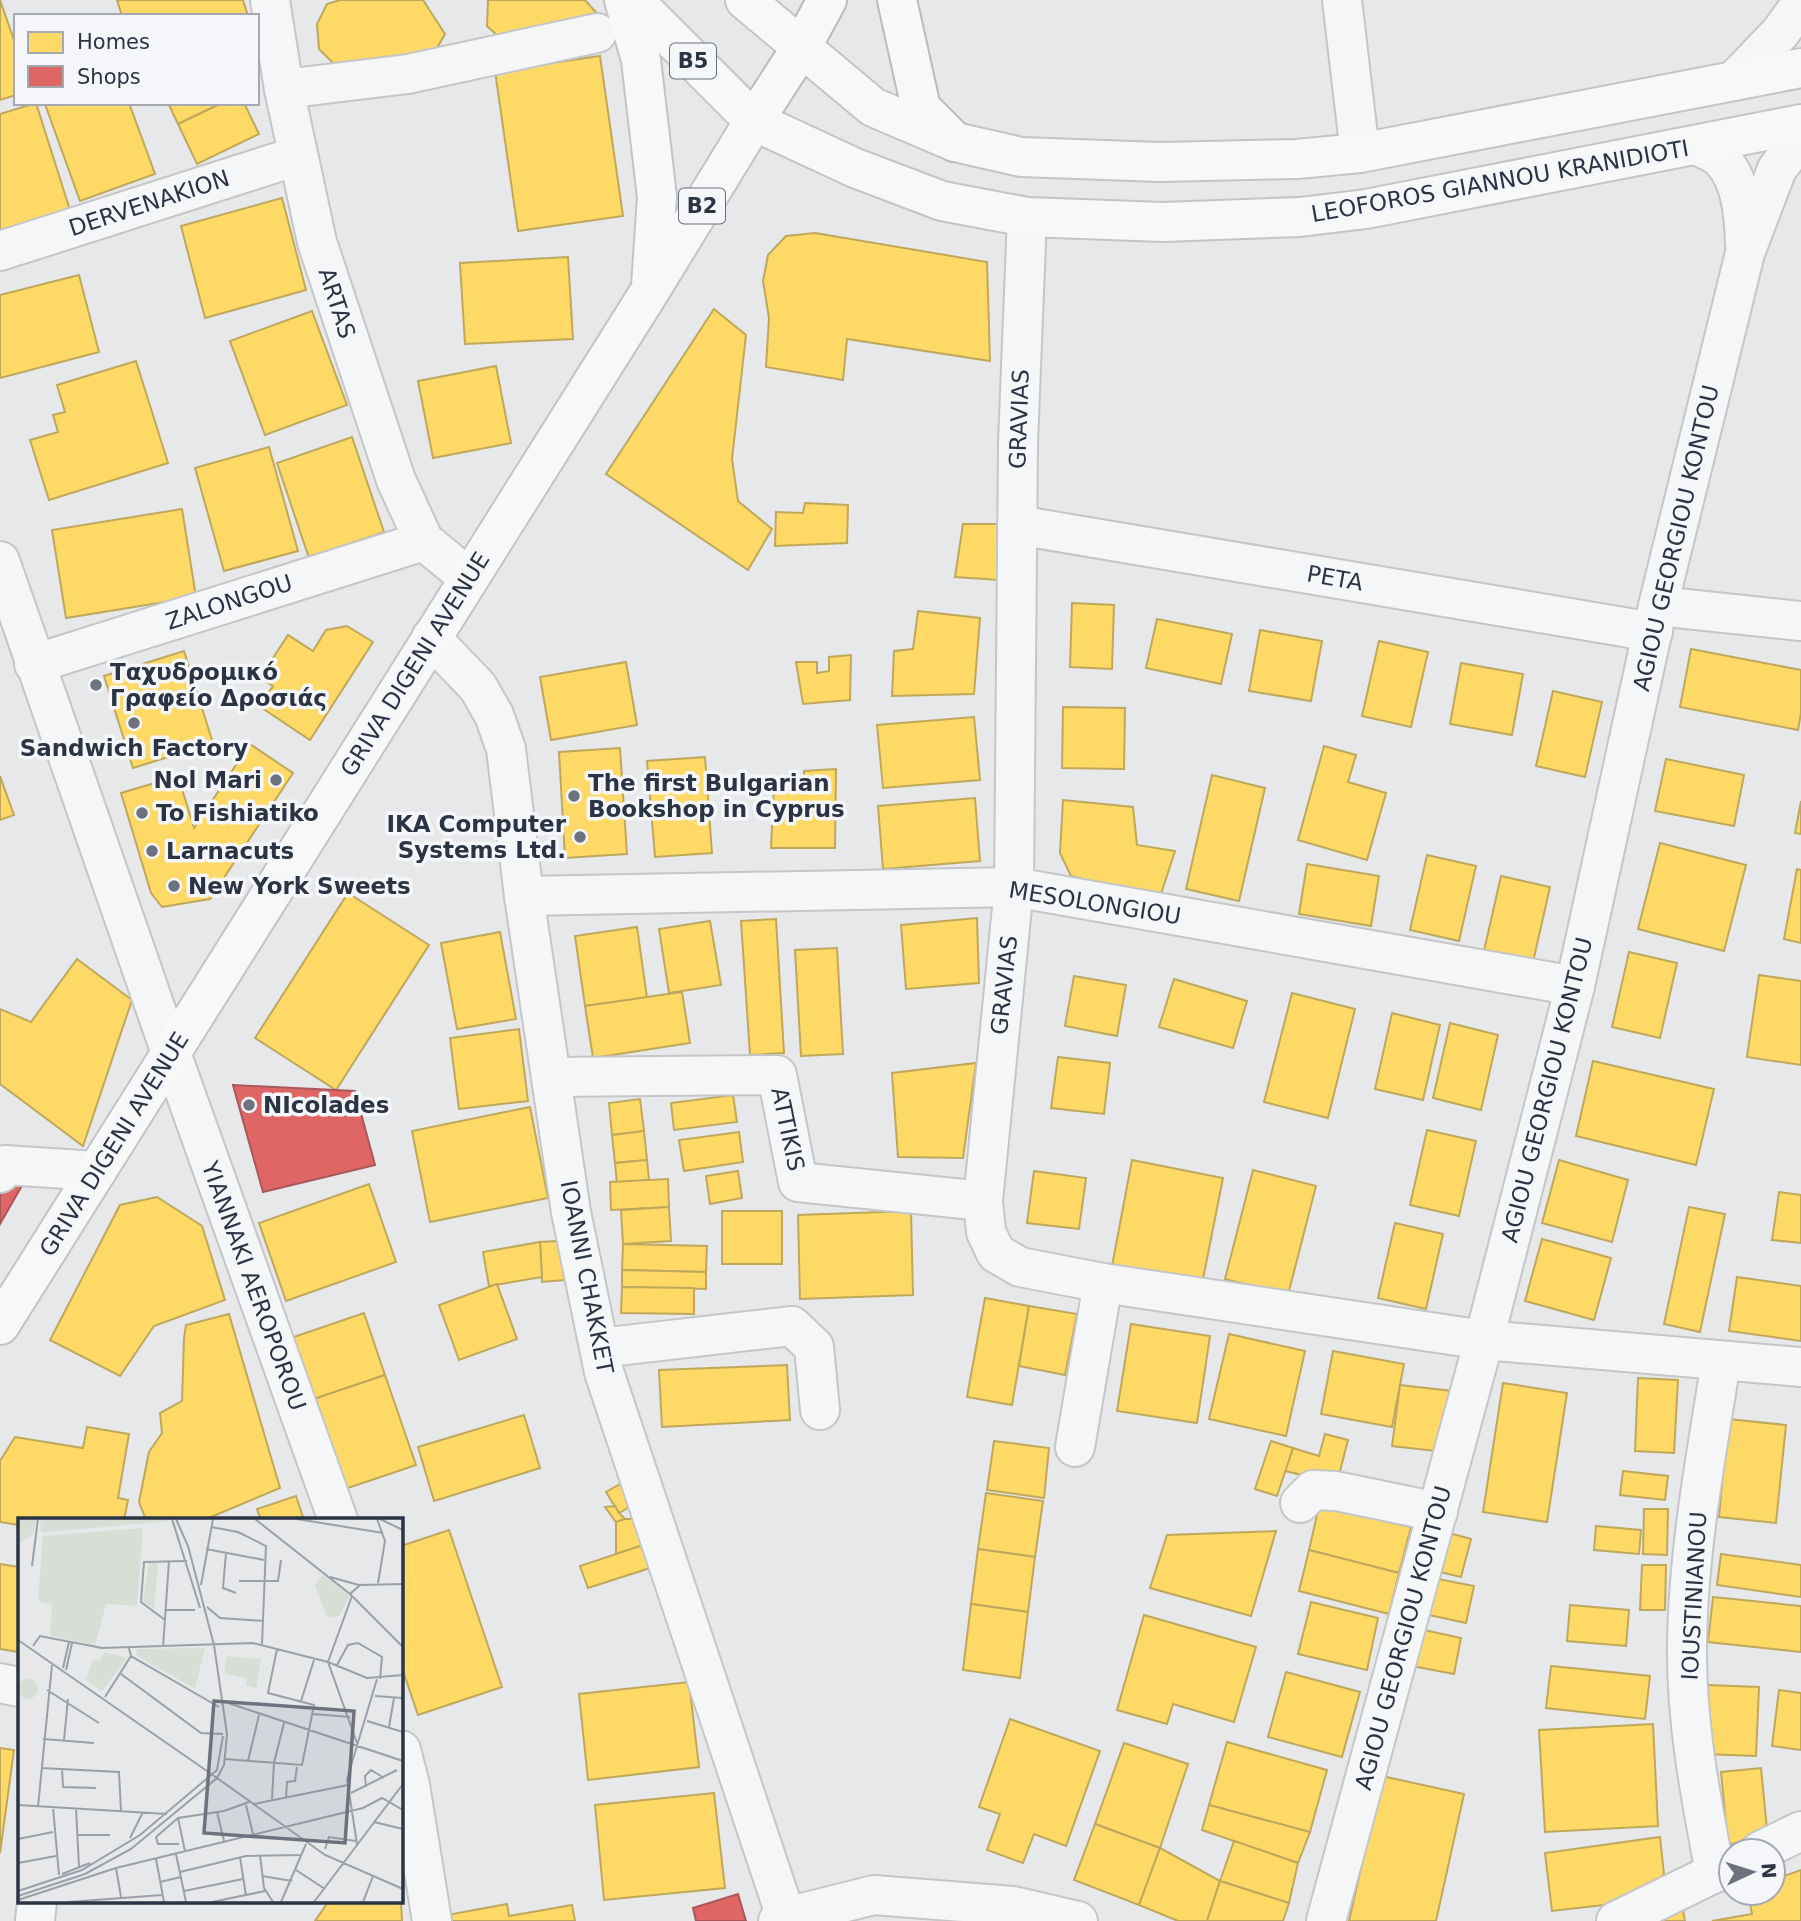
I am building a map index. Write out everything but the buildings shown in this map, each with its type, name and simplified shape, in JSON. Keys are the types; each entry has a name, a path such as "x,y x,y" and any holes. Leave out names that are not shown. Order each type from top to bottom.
{"main road":[{"path":"624,0 640,60 657,197 650,291"},
{"name":"B5","path":"633,0 754,121"},
{"path":"745,0 873,107 955,142 1021,157 1160,162 1297,159 1360,153 1801,68"},
{"name":"GRIVA DIGENI AVENUE","path":"0,1325 650,291 801,48 827,0"},
{"path":"897,0 921,108 955,142"},
{"name":"LEOFOROS GIANNOU KRANIDIOTI","path":"754,121 855,168 942,201 1027,217 1163,222 1300,217 1366,209 1801,124"}],"street":[{"name":"ARTAS","path":"270,0 284,89 317,242 396,480 424,541 468,578"},
{"path":"1342,0 1360,153"},
{"path":"1734,81 1780,33 1801,4"},
{"path":"284,89 408,74 597,33"},
{"name":"AGIOU GEORGIOU KONTOU","path":"1326,1921 1484,1340 1575,986 1655,619 1745,253 1777,169 1801,138"},
{"name":"AGIOU GEORGIOU KONTOU","path":"1696,145 1721,159 1739,192 1745,253"},
{"name":"DERVENAKION","path":"0,251 298,156"},
{"name":"GRAVIAS","path":"1027,217 1018,443 1014,887 983,1201 986,1232 996,1253 1020,1267 1103,1283 1484,1340 1801,1367"},
{"name":"PETA","path":"1017,525 1655,619 1801,621"},
{"name":"ZALONGOU","path":"34,664 424,541"},
{"name":"YIANNAKI AEROPOROU","path":"0,561 171,1053 337,1518"},
{"name":"IOANNI CHAKKET","path":"431,638 478,687 494,715 506,750 524,896 571,1212 604,1372 782,1919"},
{"name":"MESOLONGIOU","path":"524,896 1014,887 1575,986"},
{"name":"ATTIKIS","path":"551,1077 777,1075 798,1182 983,1201"},
{"path":"0,1173 5,1165 96,1171"},
{"path":"1075,1447 1103,1283"},
{"path":"600,1348 792,1326 814,1347 820,1410"},
{"name":"IOUSTINIANOU","path":"1717,1846 1693,1756 1687,1647 1697,1511 1721,1362"},
{"path":"1300,1503 1313,1490 1336,1491 1438,1511"},
{"path":"0,1683 18,1687"},
{"path":"402,1754 410,1785 432,1921"},
{"path":"1616,1921 1717,1872"},
{"path":"782,1919 874,1895 1013,1906 1078,1921"}],"place":[{"name":"Ταχυδρομικό Γραφείο Δροσιάς","path":"96,685"},
{"name":"Sandwich Factory","path":"134,723"},
{"name":"Nol Mari","path":"276,780"},
{"name":"The first Bulgarian Bookshop in Cyprus","path":"574,796"},
{"name":"To Fishiatiko","path":"142,813"},
{"name":"IKA Computer Systems Ltd.","path":"580,837"},
{"name":"Larnacuts","path":"152,851"},
{"name":"New York Sweets","path":"174,886"},
{"name":"NIcolades","path":"249,1105"}]}
